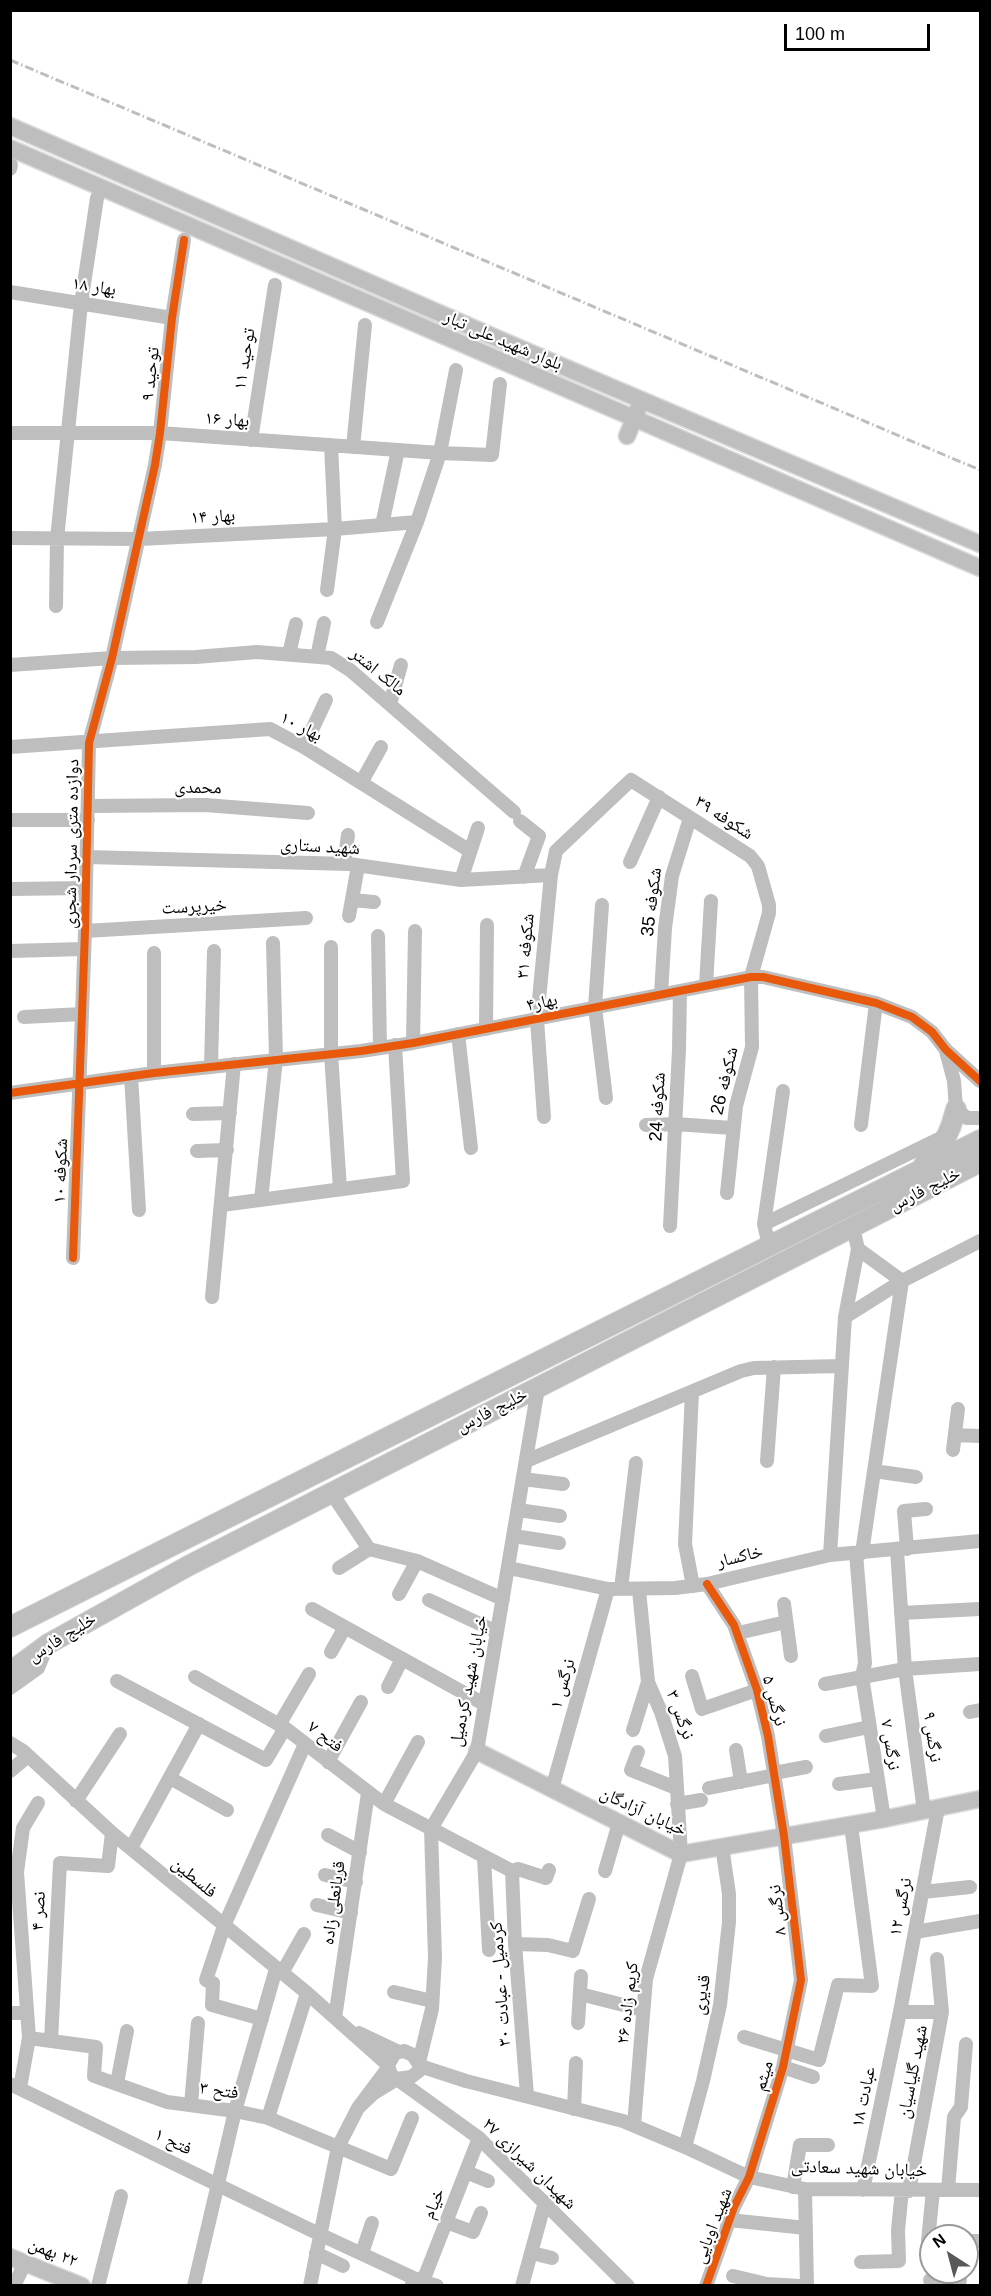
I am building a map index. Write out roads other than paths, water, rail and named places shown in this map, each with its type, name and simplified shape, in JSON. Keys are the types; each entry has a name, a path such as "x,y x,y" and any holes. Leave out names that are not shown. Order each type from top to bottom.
{"highway":[{"path":"904,1179 931,1158 943,1144 956,1109"},
{"name":"خلیج فارس","path":"10,1629 33,1615 981,1140"},
{"name":"خلیج فارس","path":"10,1672 48,1644 139,1593 331,1492 977,1164"},
{"path":"10,1662 48,1644"}],"main road":[{"name":"بلوار شهید علی تبار","path":"10,126 981,544"},
{"name":"بلوار شهید علی تبار","path":"10,148 981,568"},
{"path":"627,436 642,400"},
{"name":"خیابان آزادگان","path":"477,1751 681,1854 884,1819 981,1799"},
{"name":"٢٢ بهمن","path":"18,2260 82,2286"}],"street":[{"path":"10,169 11,165"},
{"path":"56,606 57,539 81,304 97,198"},
{"name":"توحید ۹","path":"160,433 172,318 184,240"},
{"name":"توحید ۱۱","path":"251,440 275,285"},
{"name":"بهار ۱۸","path":"11,293 172,318"},
{"path":"353,447 365,325"},
{"path":"377,622 417,522 440,453 456,370"},
{"name":"بهار ۱۶","path":"10,433 160,433 492,455 500,384"},
{"name":"دوازده متری سردار شجری","path":"80,1084 89,743 140,538 160,433"},
{"path":"327,590 335,529 331,445"},
{"path":"382,525 398,450"},
{"name":"بهار ۱۴","path":"10,538 140,538 335,529 417,522"},
{"path":"317,657 324,623"},
{"path":"290,654 296,624"},
{"name":"مالک اشتر","path":"10,665 112,658 196,657 256,652 330,658 341,664 390,704 539,836 524,877"},
{"path":"390,704 401,665"},
{"path":"304,747 326,700"},
{"name":"بهار ۱۰","path":"10,747 270,729 304,747 470,851"},
{"path":"362,783 381,747"},
{"name":"شکوفه ۳۹","path":"631,780 750,856 758,866 770,909 751,977"},
{"name":"شکوفه ۳۱","path":"544,1117 537,1020 551,875 556,851 631,780"},
{"path":"630,862 658,797"},
{"name":"محمدی","path":"10,820 205,805 308,813"},
{"name":"شکوفه 35","path":"661,994 665,928 672,876 690,818"},
{"path":"461,880 478,828"},
{"path":"344,864 348,835"},
{"name":"شهید ستاری","path":"87,857 344,864 461,880 551,875"},
{"path":"349,916 358,866"},
{"path":"10,889 85,888"},
{"path":"352,900 374,902"},
{"path":"706,985 711,901"},
{"path":"602,905 595,1007 606,1098"},
{"name":"خیرپرست","path":"85,931 306,918"},
{"path":"486,1029 487,925"},
{"path":"413,1043 415,931"},
{"path":"378,936 380,1048"},
{"path":"261,1200 276,1059 273,943"},
{"path":"331,947 331,1054 340,1189"},
{"path":"10,951 84,949"},
{"path":"211,1066 214,951"},
{"path":"154,953 154,1073"},
{"name":"بهار۴","path":"10,1093 211,1066 395,1046 751,977 763,977 876,1003 919,1021 932,1032 946,1050 981,1081"},
{"name":"شکوفه 26","path":"727,1193 732,1128 752,1047 751,977"},
{"name":"شکوفه 24","path":"670,1226 680,1050 680,990"},
{"path":"861,1125 876,1003"},
{"path":"24,1017 82,1014"},
{"path":"458,1034 471,1148"},
{"path":"222,1205 403,1181 395,1046"},
{"path":"946,1050 954,1081 956,1109 967,1118 981,1118"},
{"path":"212,1297 234,1064"},
{"path":"131,1076 139,1210"},
{"name":"شکوفه ۱۰","path":"73,1258 80,1084"},
{"path":"769,1246 764,1224 783,1091"},
{"path":"193,1114 230,1113"},
{"path":"646,1125 675,1124 732,1128"},
{"path":"764,1224 947,1135"},
{"path":"197,1151 227,1150"},
{"path":"830,1555 845,1317 858,1249 853,1227"},
{"path":"845,1317 902,1281 981,1241"},
{"path":"858,1249 902,1281"},
{"name":"نرگس ۷","path":"884,1819 862,1676 865,1663 859,1553 874,1470 902,1281"},
{"path":"526,1461 741,1371 774,1367 842,1366"},
{"path":"767,1461 774,1367"},
{"name":"خیابان شهید کردمیل","path":"431,1830 477,1751 538,1388"},
{"path":"692,1392 685,1544 700,1585"},
{"path":"953,1450 958,1409"},
{"path":"955,1435 981,1436"},
{"name":"نرگس ۱","path":"552,1789 614,1589 636,1463"},
{"path":"874,1470 916,1477"},
{"path":"523,1479 563,1484"},
{"path":"331,1492 369,1548 417,1561 503,1599"},
{"name":"نرگس ۹","path":"926,1509 904,1511 901,1613 905,1669 931,1810"},
{"path":"518,1510 560,1516"},
{"path":"514,1536 559,1543"},
{"name":"خاکسار","path":"509,1568 614,1589 639,1590 700,1585 830,1555 981,1541"},
{"path":"339,1568 369,1548"},
{"path":"399,1594 417,1561"},
{"name":"نرگس ۵","path":"700,1585 734,1624 738,1633 757,1690 768,1736 784,1836"},
{"name":"نرگس ۳","path":"639,1590 648,1682 661,1712 675,1756 681,1854"},
{"path":"429,1600 497,1632"},
{"path":"784,1604 791,1656"},
{"path":"312,1609 484,1704"},
{"path":"901,1613 981,1609"},
{"path":"738,1633 786,1622"},
{"path":"331,1652 345,1627"},
{"path":"10,1688 38,1668 48,1644"},
{"path":"388,1687 402,1659"},
{"path":"825,1684 905,1669 981,1664"},
{"path":"117,1681 266,1760 309,1674"},
{"path":"692,1676 702,1709 757,1690"},
{"name":"فتح ۷","path":"195,1677 282,1726 384,1804 512,1871 518,1869 547,1874"},
{"path":"633,1730 648,1682"},
{"path":"328,1762 362,1702"},
{"path":"131,1848 199,1724"},
{"path":"826,1736 869,1727"},
{"name":"فلسطین","path":"10,1730 26,1753 112,1833 346,2027"},
{"path":"76,1801 120,1734"},
{"path":"384,1804 418,1742"},
{"name":"فلسطین","path":"10,1743 26,1753"},
{"path":"262,2019 212,2005 213,1983 206,1980 224,1926 305,1744"},
{"path":"736,1750 741,1782"},
{"path":"638,1752 631,1770 676,1788"},
{"path":"10,1771 26,1753"},
{"path":"709,1788 806,1767"},
{"path":"170,1778 227,1810"},
{"path":"839,1784 877,1779"},
{"name":"قربانعلی زاده","path":"335,2018 368,1793"},
{"path":"677,1804 701,1800"},
{"path":"15,2086 29,2038 15,1875 23,1828 38,1803"},
{"name":"نرگس ۱۲","path":"900,2012 923,1892 931,1810"},
{"path":"605,1870 619,1823"},
{"path":"744,2037 787,2048 819,2060 838,1985 872,1986 851,1825"},
{"path":"391,2071 407,2079 418,2067 432,2005 435,1958 431,1830"},
{"name":"نصر ۴","path":"51,2042 60,1863 108,1866 112,1833"},
{"path":"328,1835 360,1852"},
{"name":"نرگس ۸","path":"784,1836 801,1980"},
{"name":"قدیری","path":"685,2147 720,2005 729,1922 729,1894 722,1846"},
{"name":"کریم زاده ۲۶","path":"634,2125 645,1979 681,1854"},
{"path":"484,1857 489,1950"},
{"name":"کردمیل - عبادت ۳۰","path":"512,1871 515,1944 527,2095"},
{"path":"325,1875 356,1881"},
{"path":"923,1892 970,1887"},
{"path":"515,1944 548,1945 573,1951 589,1899"},
{"path":"317,1905 351,1913"},
{"path":"915,1932 981,1921"},
{"path":"194,2286 235,2111 262,2019 279,1971 304,1934"},
{"name":"شهید گلیاسیان","path":"861,2262 899,2261 897,2230 942,2012 937,1959"},
{"path":"578,2023 581,1976"},
{"name":"میثم","path":"749,2178 783,2067 801,1980"},
{"path":"394,1992 432,2005"},
{"path":"268,2118 307,1993"},
{"path":"580,1994 643,2010"},
{"path":"310,2286 338,2147 358,2108 374,2093 391,2071 391,2056 414,2043 421,2033 432,2005"},
{"path":"900,2012 942,2012"},
{"name":"عبادت ۱۸","path":"863,2190 900,2012"},
{"path":"10,2013 26,2013"},
{"path":"191,2105 198,2023"},
{"path":"346,2027 413,2055 418,2067"},
{"name":"شهیدان شیرازی ۲۷","path":"346,2027 391,2071 479,2138 628,2286"},
{"path":"117,2083 128,2031"},
{"path":"29,2038 51,2042"},
{"name":"فتح ۳","path":"51,2042 96,2047 94,2076 153,2098 268,2118 391,2169 412,2118"},
{"path":"948,2190 954,2117 961,2107 966,2048 981,2053"},
{"path":"574,2109 576,2063"},
{"name":"خیابان شهید سعادتی","path":"418,2067 443,2081 466,2081 527,2095 634,2125 749,2178 799,2188 981,2190"},
{"path":"783,2067 813,2077"},
{"name":"فتح ۱","path":"15,2086 362,2253 415,2283 437,2286"},
{"name":"خیام","path":"415,2283 425,2276 479,2138"},
{"path":"807,2286 806,2228 799,2188 800,2145 828,2145"},
{"path":"466,2172 488,2181"},
{"name":"شهید اوبایی","path":"706,2286 729,2220 749,2178"},
{"path":"930,2224 933,2190"},
{"path":"98,2286 121,2196"},
{"path":"522,2286 545,2202"},
{"path":"446,2222 473,2232 481,2213"},
{"path":"729,2220 806,2228"},
{"path":"362,2253 372,2223"},
{"path":"316,2253 343,2266"},
{"path":"532,2253 552,2258"},
{"path":"14,2286 18,2260"},
{"path":"733,2276 767,2284 800,2286"}],"railway":[{"path":"10,60 980,470"}]}
